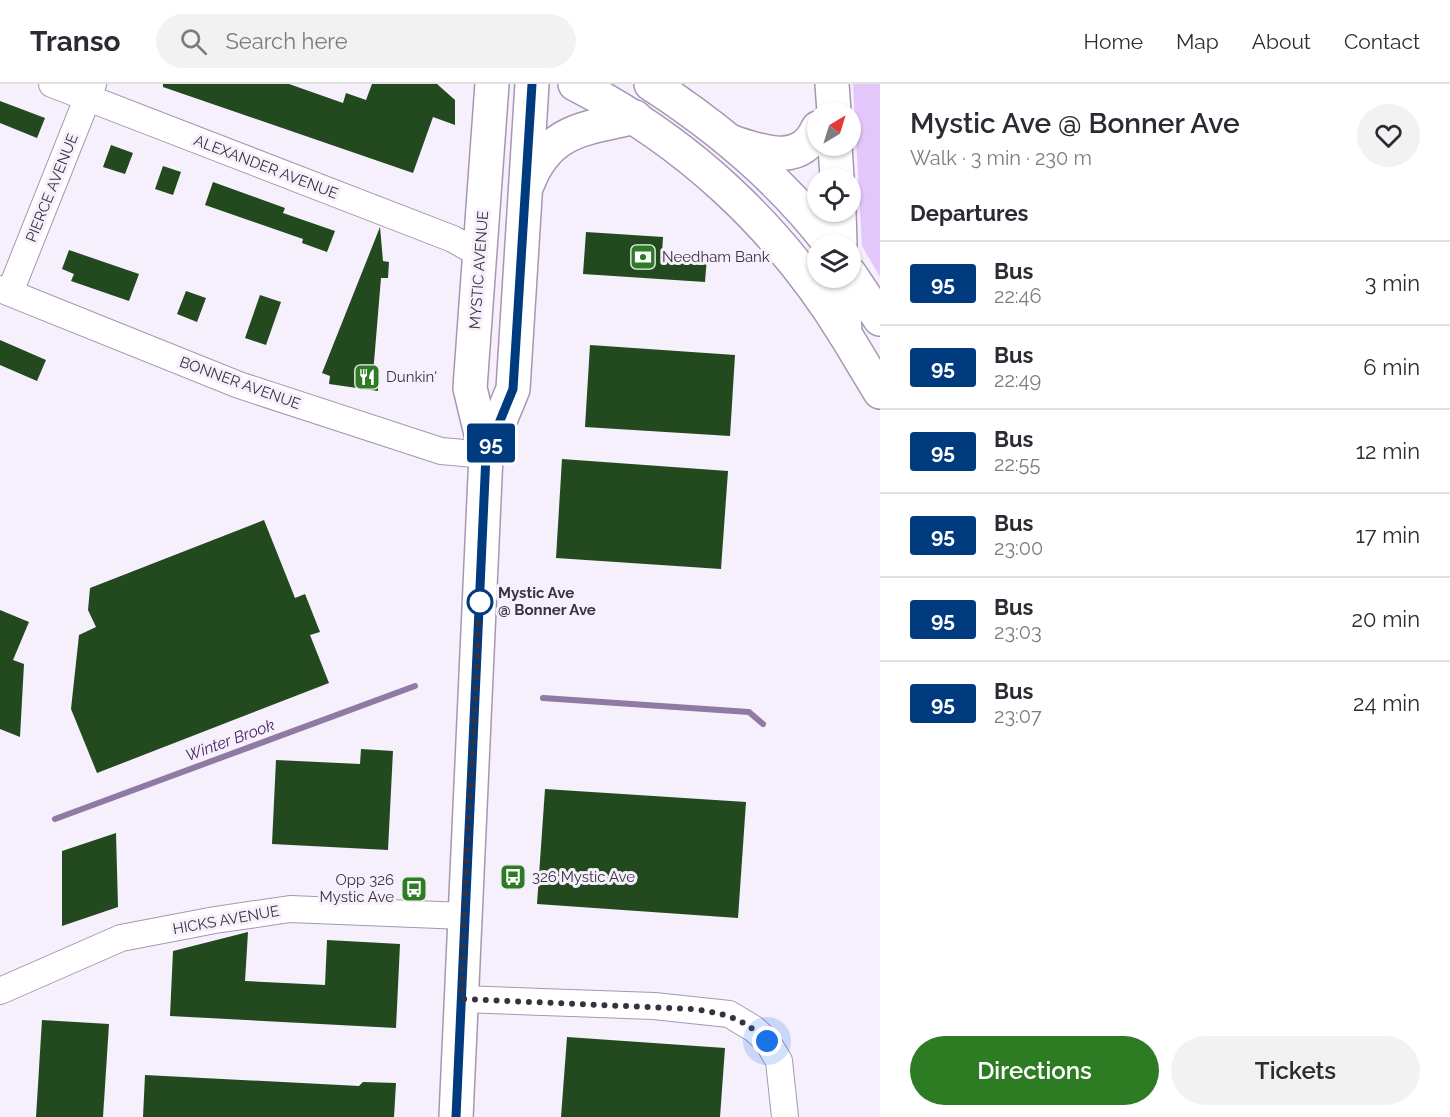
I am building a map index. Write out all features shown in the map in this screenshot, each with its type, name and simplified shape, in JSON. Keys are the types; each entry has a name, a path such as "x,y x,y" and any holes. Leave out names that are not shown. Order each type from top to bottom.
{"main road":[{"name":"MYSTIC AVENUE","path":"456,1117 486,455 470,388 492,84"},
{"name":"MYSTIC AVENUE","path":"486,455 513,389 532,84"},
{"path":"575,84 635,117 691,159 737,199 802,271 845,334 880,392"},
{"path":"651,84 732,142 780,186 821,234"},
{"path":"819,84 820,102"},
{"path":"832,84 833,102"},
{"path":"525,190 534,167 556,141 580,130 635,117"},
{"path":"732,142 783,155 804,147 807,143"},
{"path":"843,288 845,334"},
{"path":"859,288 880,319"}],"street":[{"name":"ALEXANDER AVENUE","path":"52,84 91,91 453,239 479,254"},
{"name":"PIERCE AVENUE","path":"5,291 91,91"},
{"name":"BONNER AVENUE","path":"5,291 239,385 441,451 486,455"},
{"name":"HICKS AVENUE","path":"0,991 121,938 226,919 290,909 464,916"},
{"path":"462,999 654,1006 729,1014 751,1026 779,1061 785,1117"}],"shaded area":[{"path":"853,84 880,84 880,277 862,246 861,168 858,168 857,156 861,156 861,102 854,102"}],"building":[{"path":"163,84 289,84 343,103 346,93 366,100 372,84 437,84 455,100 455,125 433,117 413,173 163,87"},
{"path":"0,101 45,118 37,138 0,123"},
{"path":"111,145 133,153 125,174 103,167"},
{"path":"163,166 181,172 173,195 155,189"},
{"path":"213,182 285,208 283,213 335,231 327,252 302,243 303,239 205,205"},
{"path":"380,227 383,261 389,262 388,278 381,278 373,374 378,375 378,391 329,384 330,376 322,373"},
{"path":"586,232 663,237 662,254 707,257 705,282 583,274"},
{"path":"69,250 139,274 129,301 71,281 74,274 62,269"},
{"path":"186,291 206,298 197,322 177,314"},
{"path":"260,295 281,302 266,345 245,338"},
{"path":"0,340 46,360 37,381 0,365"},
{"path":"590,345 735,355 730,436 585,427"},
{"path":"562,459 728,471 721,569 556,558"},
{"path":"264,520 295,598 305,594 320,632 310,635 329,683 97,773 71,709 79,635 96,627 88,610 90,588"},
{"path":"0,610 29,622 13,660 24,664 20,737 0,729"},
{"path":"361,749 393,751 388,850 272,844 276,760 360,764"},
{"path":"545,789 746,802 738,918 537,904"},
{"path":"116,833 118,907 62,926 62,851"},
{"path":"248,932 245,981 325,985 327,940 400,944 396,1028 170,1016 173,951"},
{"path":"42,1020 109,1024 103,1117 36,1117"},
{"path":"567,1037 725,1048 720,1117 561,1117"},
{"path":"145,1075 359,1086 363,1082 396,1083 394,1117 143,1117"}],"waterway":[{"name":"Winter Brook","path":"55,819 415,686"},
{"name":"Winter Brook","path":"543,698 749,712 763,724"}],"bus line":[{"name":"95","path":"456,1117 486,455 513,389 532,84"}],"place":[{"name":"Needham Bank","path":"643,257"},
{"name":"Dunkin'","path":"367,377"},
{"name":"Mystic Ave @ Bonner Ave","path":"480,602"},
{"name":"326 Mystic Ave","path":"513,877"},
{"name":"Opp 326 Mystic Ave","path":"414,889"}],"route":[{"path":"480,602 480,600 462,999 693,1009 729,1014 751,1026 767,1041"}]}
